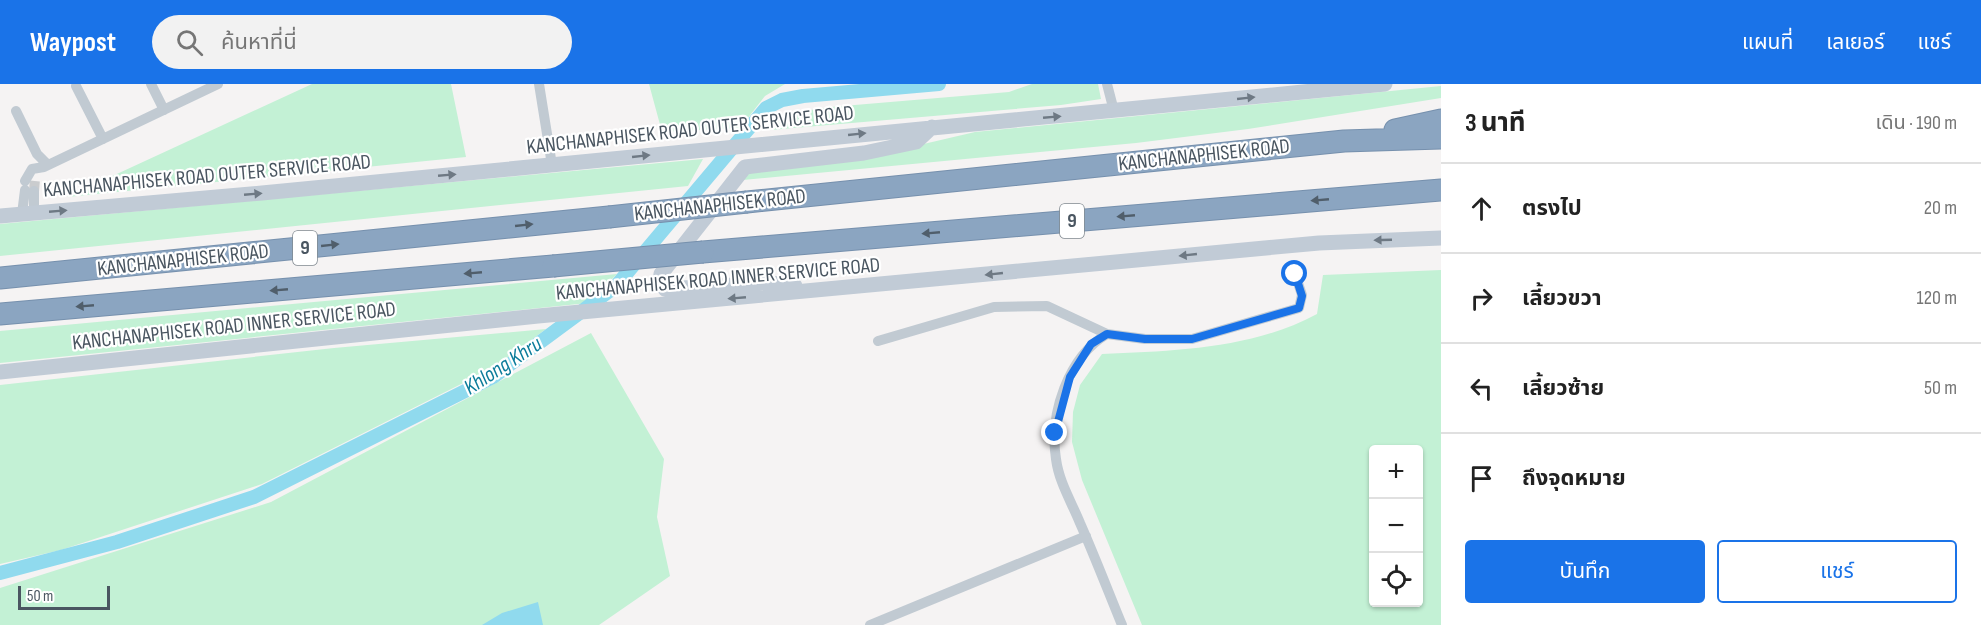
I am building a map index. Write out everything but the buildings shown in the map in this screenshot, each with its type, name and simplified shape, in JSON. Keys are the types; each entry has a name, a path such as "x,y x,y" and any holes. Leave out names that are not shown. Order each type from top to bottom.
{"highway":[{"path":"1344,141 1441,120"},
{"name":"KANCHANAPHISEK ROAD","path":"0,278 1344,141 1441,138"},
{"name":"KANCHANAPHISEK ROAD","path":"0,314 1441,190"}],"main road":[{"name":"KANCHANAPHISEK ROAD OUTER SERVICE ROAD","path":"0,215 552,165 1385,84"},
{"path":"840,289 770,284 665,289 660,281 661,274 745,167 916,142 932,127"},
{"name":"KANCHANAPHISEK ROAD INNER SERVICE ROAD","path":"0,372 668,303 840,289 1319,243 1441,238"}],"street":[{"path":"151,84 164,110"},
{"path":"28,213 30,185 46,166 219,84"},
{"path":"539,84 552,165"},
{"path":"1107,84 1114,111"},
{"path":"76,86 103,139"},
{"path":"16,111 37,154 46,166"},
{"path":"878,341 994,307 1031,305 1047,306 1107,334 1145,339 1192,339 1299,308 1302,296 1295,274"},
{"path":"1107,334 1091,344 1070,377 1055,433 1059,475 1122,625"},
{"path":"870,625 1086,536"}],"green space":[{"path":"312,84 451,84 466,157 67,197"},
{"path":"649,84 785,84 765,96 740,128 662,132"},
{"path":"1032,84 1098,84 1101,99 1061,105 770,130 774,120 790,113 831,107 1009,92"},
{"path":"1441,86 1441,98 1248,129 1136,143 743,180 745,172 915,146 975,132"},
{"path":"703,159 688,186 0,256 0,224"},
{"path":"1441,270 1441,625 1142,625 1082,480 1072,442 1073,412 1080,385 1102,354 1185,349 1240,341 1292,326 1317,314 1323,275"},
{"path":"617,274 588,303 0,363 0,331"},
{"path":"546,329 495,367 262,484 61,550 0,564 0,385 334,348"},
{"path":"591,333 664,459 657,517 670,576 599,625 0,625 0,588 271,502"}],"water":[{"path":"538,602 543,625 482,625 502,613"}],"waterway":[{"name":"Khlong Khru","path":"0,573 117,542 254,497 493,377 616,286 766,108 782,100 803,96 939,84"}],"tunnel":[{"path":"34,191 35,179"}],"route":[{"path":"1055,433 1061,401 1070,377 1081,356 1091,344 1107,334 1145,339 1192,339 1299,308 1302,296 1295,274"}]}
